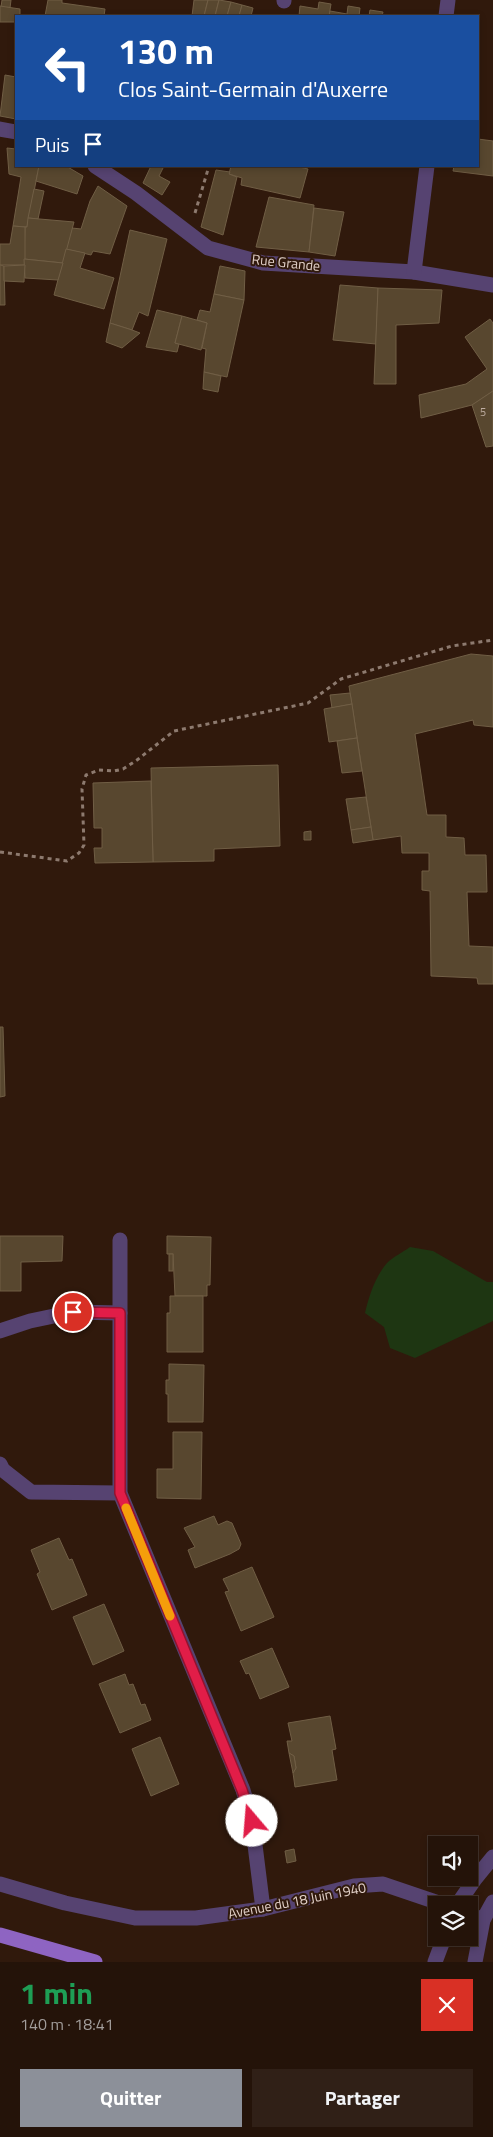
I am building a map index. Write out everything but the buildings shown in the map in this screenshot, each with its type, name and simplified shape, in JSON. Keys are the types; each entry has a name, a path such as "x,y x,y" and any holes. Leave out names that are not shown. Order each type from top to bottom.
{"main road":[{"path":"0,1935 95,1962"}],"street":[{"path":"446,15 448,0"},
{"path":"0,130 15,132"},
{"name":"Rue Grande","path":"97,167 136,193 208,248 263,263 414,272 493,285"},
{"path":"414,272 427,167"},
{"path":"120,1240 120,1493 242,1790 252,1821 263,1910"},
{"path":"0,1331 30,1321 73,1312 120,1313"},
{"path":"0,1464 2,1470 31,1492 120,1493"},
{"path":"463,1896 493,1858"},
{"name":"Avenue du 18 Juin 1940","path":"0,1884 65,1903 135,1918 196,1918 263,1910 354,1886 383,1884 428,1899"},
{"path":"478,1915 493,1902"},
{"path":"435,1962 441,1946"},
{"path":"475,1946 475,1962"}],"path":[{"path":"189,232 208,167"},
{"path":"0,852 67,861 79,853 84,845 82,789 86,775 100,770 114,772 123,769 174,731 308,703 341,679 452,646 493,640"}],"green space":[{"path":"410,1247 433,1251 487,1282 493,1282 493,1321 415,1358 390,1348 384,1327 365,1313 373,1287 383,1268 389,1261"}],"slow traffic":[{"path":"126,1508 170,1616"}],"route":[{"path":"73,1312 120,1313 120,1493 242,1790 252,1821"}]}
